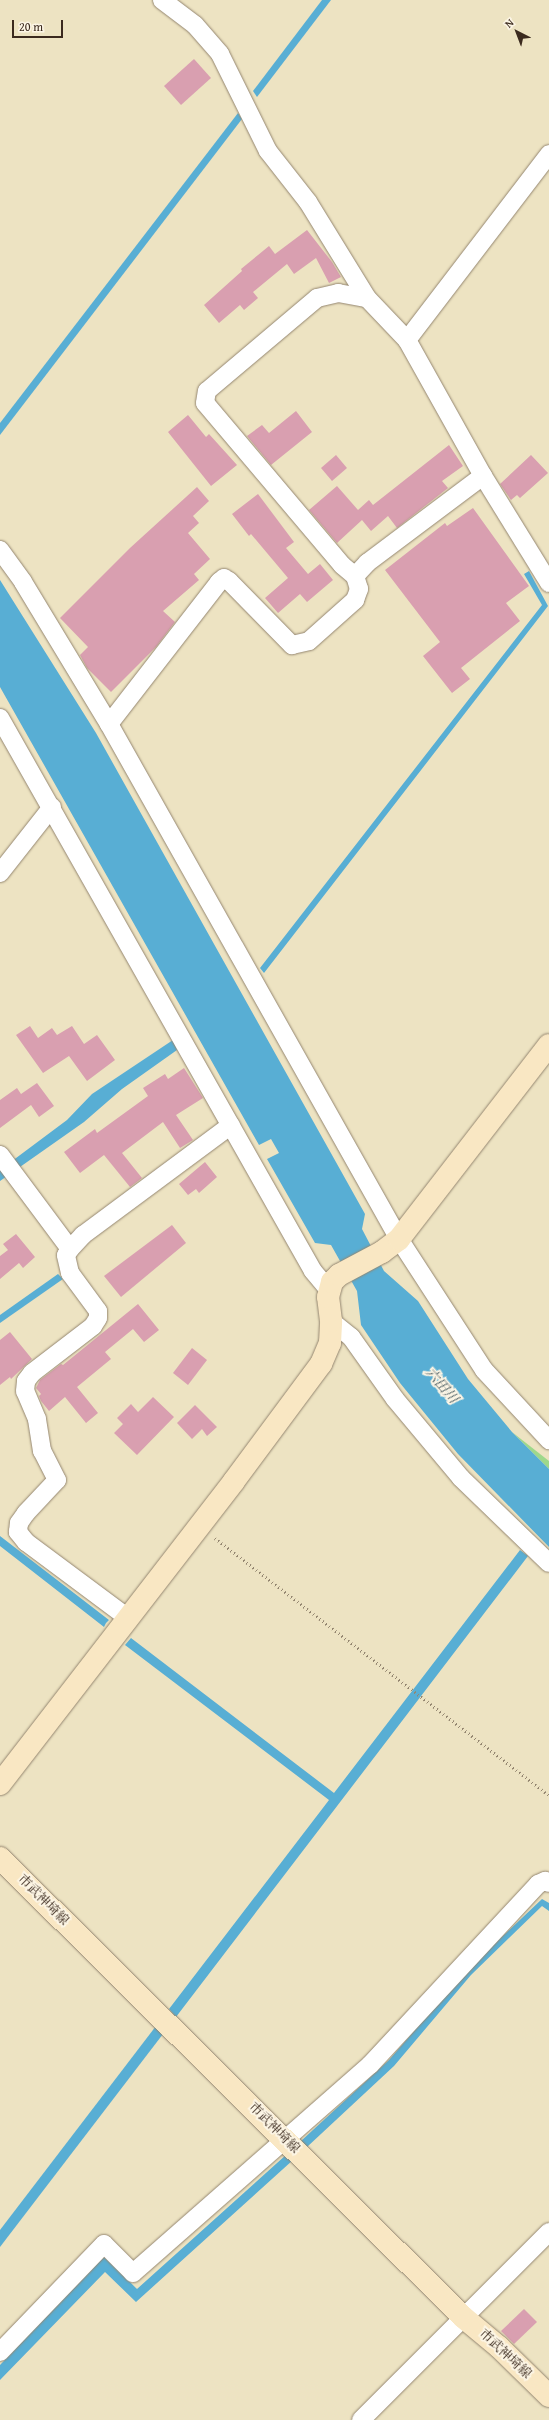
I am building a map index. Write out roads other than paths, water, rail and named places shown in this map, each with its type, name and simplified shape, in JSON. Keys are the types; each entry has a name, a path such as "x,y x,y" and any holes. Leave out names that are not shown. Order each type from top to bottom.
{"street":[{"path":"162,0 195,24 220,54 268,151 308,202 367,298 407,340 483,476 549,583"},
{"path":"407,340 549,154"},
{"path":"109,724 219,582 224,578 292,645 308,641 355,600 359,588 355,576 342,565 205,403 207,391 317,298 338,293 367,298"},
{"path":"355,576 367,563 483,476"},
{"path":"0,550 23,582 109,724 399,1239 484,1370 549,1440"},
{"path":"0,718 52,807 313,1271 334,1282"},
{"path":"0,873 52,807"},
{"path":"334,1282 382,1252 399,1239 549,1046"},
{"path":"128,1618 26,1542 18,1532 19,1523 26,1513 57,1480 42,1451 37,1419 25,1391 26,1381 32,1373 94,1326 98,1318 98,1311 70,1273 66,1255 70,1249 83,1235 231,1125"},
{"path":"7,1164 70,1249"},
{"path":"0,1784 298,1397 321,1364 330,1343 334,1282"},
{"path":"331,1321 351,1337 395,1399 461,1478 549,1563"},
{"name":"市武神埼線","path":"0,1858 463,2317 499,2347 549,2396"},
{"path":"0,2352 104,2244 134,2273 370,2065 538,1884 545,1881 549,1883"},
{"path":"361,2420 549,2232"}],"water":[{"path":"322,0 331,0 257,97 253,91"},
{"path":"238,113 242,119 0,435 0,423"},
{"path":"529,571 548,606 264,973 260,968 542,605 524,574"},
{"name":"六田川","path":"0,580 96,733 365,1214 362,1229 384,1271 418,1301 468,1379 512,1432 549,1469 549,1547 458,1454 400,1383 361,1325 357,1291 331,1245 315,1243 267,1159 279,1153 271,1139 259,1145 0,687"},
{"path":"173,1040 177,1050 122,1089 84,1122 0,1181 0,1170 67,1120 92,1094"},
{"path":"58,1274 63,1279 0,1323 0,1315"},
{"path":"0,1536 109,1620 104,1627 0,1546"},
{"path":"520,1550 528,1556 176,2017 169,2009 329,1800 125,1645 131,1638 334,1793"},
{"path":"542,1899 549,1903 549,1911 542,1906 471,1975 394,2066 307,2147 301,2141 389,2060 469,1968"},
{"path":"156,2026 163,2034 0,2247 0,2230"},
{"path":"287,2154 293,2160 136,2302 105,2272 0,2380 0,2365 104,2257 137,2289"}]}
